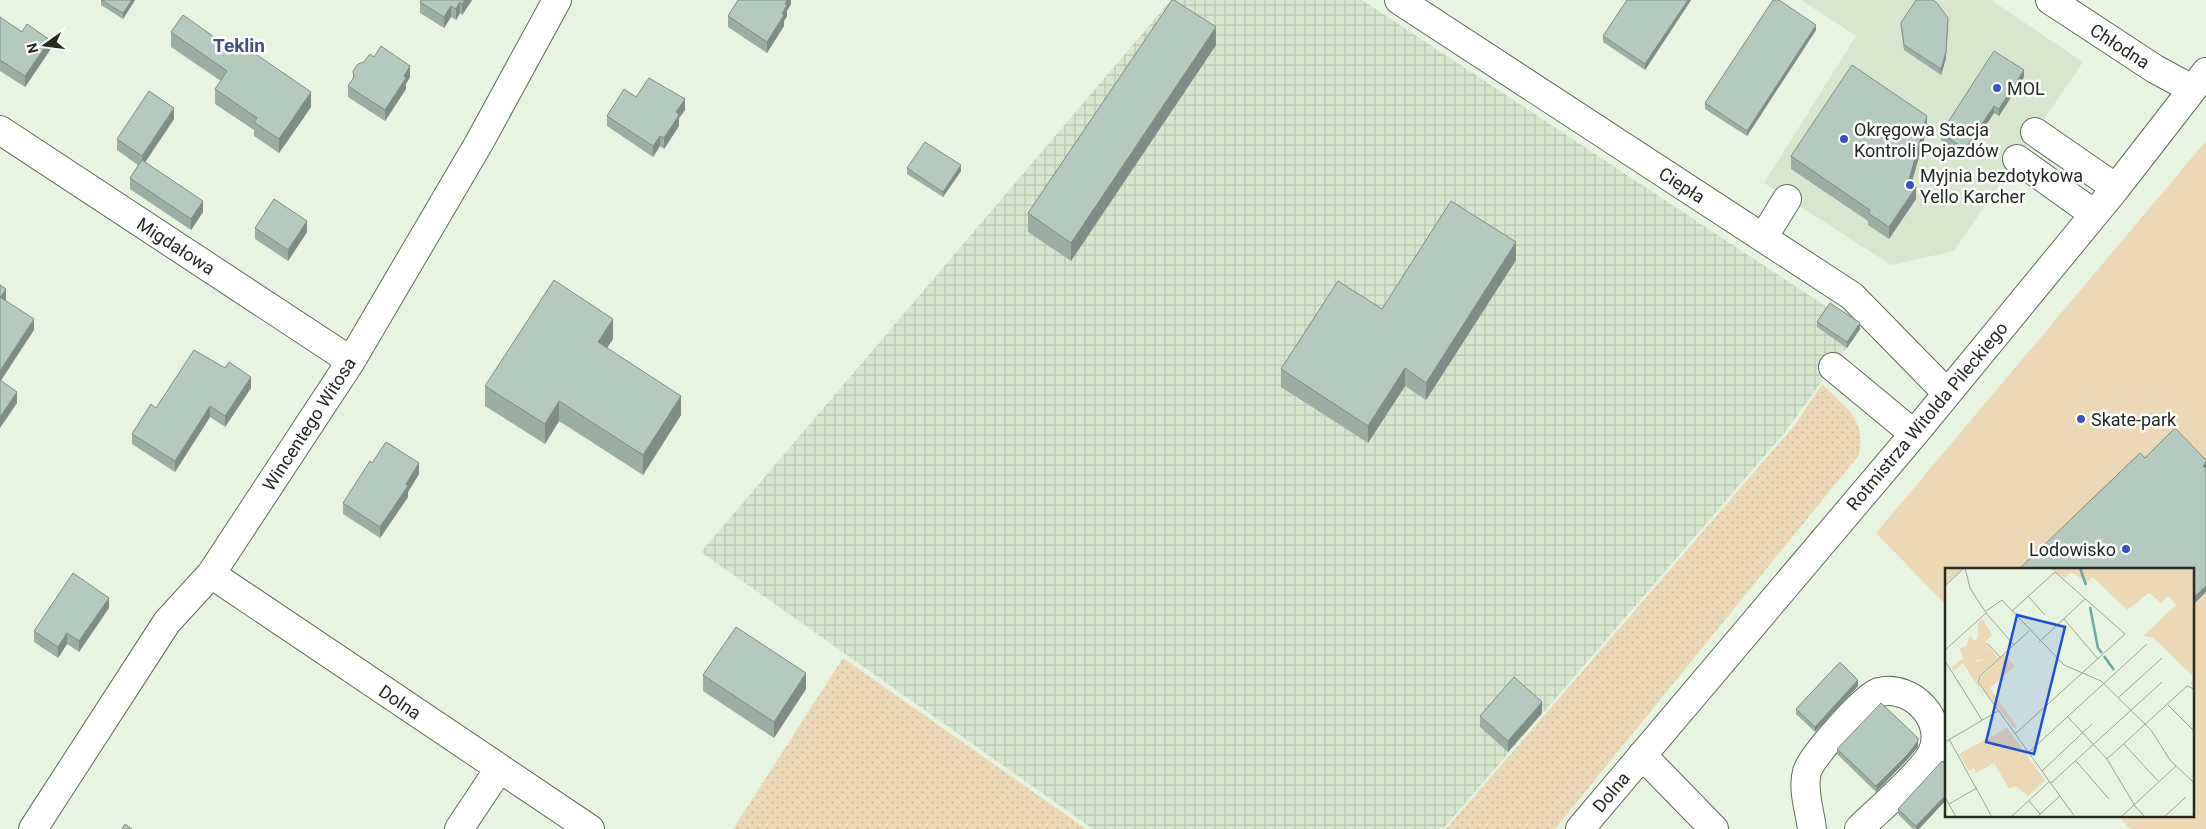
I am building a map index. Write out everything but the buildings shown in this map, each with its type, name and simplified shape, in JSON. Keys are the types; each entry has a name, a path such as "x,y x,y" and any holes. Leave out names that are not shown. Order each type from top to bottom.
{"street":[{"name":"Wincentego Witosa","path":"33,829 167,622 211,574 351,361 479,143 557,0"},
{"name":"Ciepła","path":"1399,0 1852,296 1947,393"},
{"name":"Chłodna","path":"2050,0 2155,69 2199,81"},
{"name":"Rotmistrza Witolda Pileckiego","path":"1642,755 1914,434 2116,188 2199,81"},
{"name":"Migdałowa","path":"0,130 351,361"},
{"path":"2035,132 2116,188"},
{"path":"2017,159 2094,214"},
{"path":"1763,238 1787,198"},
{"path":"1833,367 1914,434"},
{"name":"Dolna","path":"211,574 590,829"},
{"path":"1812,829 1806,785 1808,768 1867,698 1884,691 1902,692 1915,700 1930,716 1935,728 1935,745 1925,763 1859,829"},
{"path":"1642,755 1714,829"},
{"name":"Dolna","path":"1580,829 1642,755"},
{"path":"459,829 499,769"}],"shaded area":[{"path":"1171,0 1362,0 1860,329 1785,432 1443,829 1093,829 701,552"},
{"path":"1801,0 1991,0 2083,62 1954,251 1891,265 1764,183 1856,36"},
{"path":"2206,141 2206,829 2131,829 2118,816 2194,816 2194,568 1945,568 1945,604 1876,533"},
{"path":"1822,384 1846,407 1857,423 1860,432 1859,455 1555,829 1446,829 1795,425"},
{"path":"843,658 1086,829 733,829"}],"place":[{"name":"MOL","path":"1997,88"},
{"name":"Okręgowa Stacja Kontroli Pojazdów","path":"1844,139"},
{"name":"Myjnia bezdotykowa Yello Karcher","path":"1910,185"},
{"name":"Skate-park","path":"2081,419"},
{"name":"Lodowisko","path":"2126,549"}],"district":[{"name":"Teklin","path":"239,45"}]}
